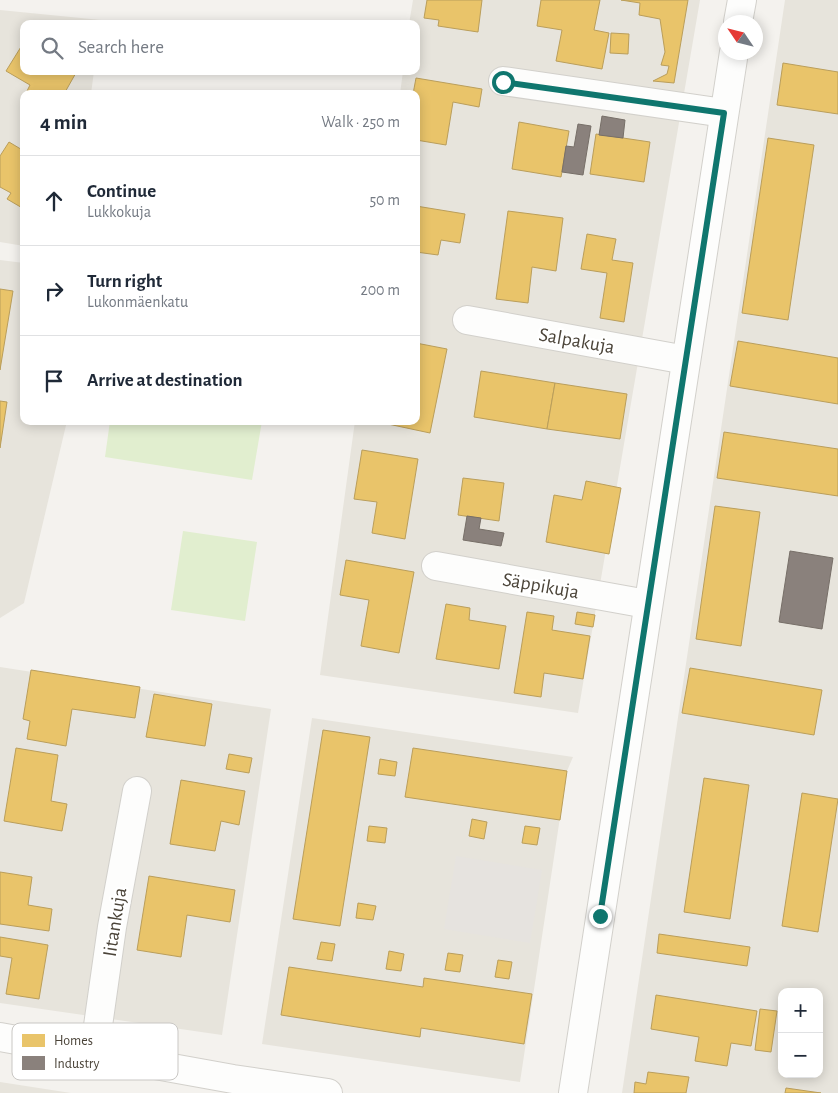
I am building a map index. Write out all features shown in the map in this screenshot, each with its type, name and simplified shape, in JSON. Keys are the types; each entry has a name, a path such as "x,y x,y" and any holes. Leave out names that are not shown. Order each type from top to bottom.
{"street":[{"path":"739,15 742,0"},
{"path":"573,1093 647,604 733,60"},
{"path":"503,82 724,113"},
{"name":"Salpakuja","path":"467,320 686,360"},
{"name":"Säppikuja","path":"436,566 647,604"},
{"name":"Iitankuja","path":"98,1023 112,927 137,791"},
{"path":"178,1069 328,1093"}],"shaded area":[{"path":"413,0 700,0 578,713 320,675 354,425 420,425 420,90 401,90 402,75 420,75 420,20 410,20"},
{"path":"785,0 838,0 838,1093 622,1093"},
{"path":"0,10 101,20 20,20 20,75 93,75 92,90 20,90 20,245 0,242"},
{"path":"0,260 20,262 20,425 66,425 24,603 0,618"},
{"path":"0,667 271,709 222,1035 178,1029 178,1023 139,1023 0,1003"},
{"path":"312,718 573,757 567,771 520,1082 262,1044"},
{"path":"456,856 542,870 530,943 444,929"},
{"path":"0,1082 71,1093 0,1093"}],"green space":[{"path":"109,425 261,425 252,480 105,457"},
{"path":"183,531 257,542 245,621 171,610"}],"building: Homes":[{"path":"427,0 482,0 478,32 438,26 439,20 424,18"},
{"path":"541,0 600,0 594,30 609,33 602,69 556,61 562,30 537,26"},
{"path":"621,0 688,0 674,83 653,81 667,74 669,66 661,65 665,52 660,19 639,15 640,3"},
{"path":"611,33 629,34 628,54 610,53"},
{"path":"20,48 20,75 75,75 66,90 28,90 30,85 6,71"},
{"path":"783,63 838,72 838,114 777,105"},
{"path":"416,78 482,89 479,107 453,102 446,145 420,141 420,90 414,90"},
{"path":"519,122 569,131 561,177 512,169"},
{"path":"596,134 650,142 644,182 590,174"},
{"path":"768,138 814,145 788,320 742,313"},
{"path":"9,142 20,149 20,207 7,199 11,193 0,187 0,156"},
{"path":"420,207 465,214 460,243 441,240 438,255 420,253"},
{"path":"508,211 563,218 556,271 532,267 528,303 496,299"},
{"path":"587,234 616,239 612,260 633,263 624,322 600,318 607,273 581,269"},
{"path":"0,289 13,291 0,370"},
{"path":"738,341 838,358 838,404 730,386"},
{"path":"420,344 447,349 430,433 393,425 420,425"},
{"path":"481,371 555,383 547,429 474,417"},
{"path":"555,383 627,394 620,439 547,429"},
{"path":"0,401 7,402 0,448"},
{"path":"724,432 838,449 838,496 717,478"},
{"path":"362,450 418,459 405,539 372,533 377,502 354,499"},
{"path":"463,478 504,483 499,521 458,515"},
{"path":"586,481 621,488 609,554 546,542 554,495 582,500"},
{"path":"715,506 760,512 741,646 696,639"},
{"path":"346,560 414,572 399,653 361,646 369,600 340,595"},
{"path":"446,604 470,608 469,620 506,626 499,669 436,659"},
{"path":"527,612 554,616 552,630 590,636 583,679 544,673 541,697 514,693"},
{"path":"577,612 595,615 593,627 575,624"},
{"path":"690,668 822,690 814,735 682,713"},
{"path":"31,670 140,687 135,718 72,709 66,746 27,739 30,721 23,719"},
{"path":"154,694 212,704 205,746 146,737"},
{"path":"323,730 370,737 340,926 293,919"},
{"path":"16,748 58,755 51,801 67,804 62,831 4,821"},
{"path":"413,748 567,771 560,820 405,797"},
{"path":"229,754 252,758 249,773 226,769"},
{"path":"380,759 397,762 395,776 378,774"},
{"path":"704,778 749,785 730,919 684,912"},
{"path":"181,780 245,791 239,825 221,821 215,851 170,844"},
{"path":"802,793 838,799 818,932 782,926"},
{"path":"472,819 487,822 484,839 469,836"},
{"path":"369,826 387,828 385,843 367,841"},
{"path":"525,826 540,828 537,845 522,843"},
{"path":"0,872 32,877 28,905 52,909 49,931 0,924"},
{"path":"149,876 235,890 230,922 187,915 181,957 137,950"},
{"path":"358,903 376,906 373,920 356,918"},
{"path":"659,934 750,947 747,966 657,953"},
{"path":"0,937 48,945 39,999 6,994 12,958 0,956"},
{"path":"321,942 335,944 332,961 317,959"},
{"path":"389,951 404,954 401,971 386,969"},
{"path":"448,953 463,955 460,972 445,970"},
{"path":"498,960 512,962 509,979 495,977"},
{"path":"289,967 423,987 424,978 532,994 524,1044 421,1028 420,1037 281,1015"},
{"path":"656,995 757,1011 751,1046 731,1043 727,1066 695,1061 699,1037 651,1029"},
{"path":"760,1009 777,1011 771,1052 755,1050"},
{"path":"648,1072 689,1077 686,1093 634,1093 635,1082 646,1084"},
{"path":"786,1088 821,1093 785,1093"}],"building: Industry":[{"path":"602,116 625,120 623,138 599,135"},
{"path":"578,124 591,126 583,175 562,172 566,146 574,147"},
{"path":"467,516 481,518 479,529 504,533 501,546 463,540"},
{"path":"790,551 833,558 822,629 779,622"}],"route":[{"path":"503,82 724,113 600,916"}]}
